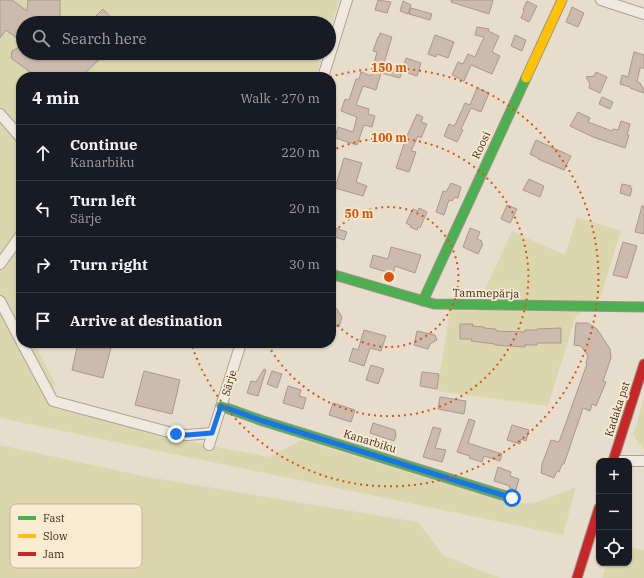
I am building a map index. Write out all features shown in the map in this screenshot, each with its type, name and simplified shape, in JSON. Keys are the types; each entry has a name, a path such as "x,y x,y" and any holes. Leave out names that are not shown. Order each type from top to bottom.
{"street":[{"path":"336,35 347,0"},
{"name":"Roosi","path":"422,301 562,0"},
{"path":"601,0 644,14"},
{"path":"325,72 328,60"},
{"path":"0,114 16,132"},
{"path":"0,264 16,243"},
{"name":"Tammepärja","path":"336,275 434,304 644,307"},
{"path":"0,301 16,332"},
{"path":"24,348 53,401 176,434 187,435 212,433"},
{"name":"Särje","path":"208,445 239,348"},
{"name":"Kadaka pst","path":"614,458 644,364"},
{"name":"Kanarbiku","path":"221,406 263,421 512,498"},
{"path":"632,461 644,461"},
{"path":"577,578 596,518"}],"shaded area":[{"path":"0,0 339,0 334,16 16,16 16,60 321,60 317,72 16,72 16,348 37,348 55,383 50,407 197,443 269,457 301,440 512,504 537,502 576,487 563,535 0,418"},
{"path":"577,217 621,231 600,298 576,316 548,406 437,391 450,310 475,311 512,231 565,255"},
{"path":"644,399 644,449 643,449 633,435"},
{"path":"0,445 148,477 418,522 443,555 500,578 0,578"},
{"path":"632,548 644,550 644,578 602,578 606,566 632,566"}],"building":[{"path":"0,0 12,0 27,11 28,0 60,0 60,16 16,16 16,38 6,30 0,38"},
{"path":"378,0 391,2 387,13 375,10"},
{"path":"451,0 493,0 489,14 451,2"},
{"path":"403,1 411,5 408,14 400,11"},
{"path":"527,1 537,6 529,22 521,18"},
{"path":"572,7 584,13 578,27 566,22"},
{"path":"411,8 432,14 430,20 409,14"},
{"path":"103,9 110,16 96,16"},
{"path":"477,27 489,29 488,31 499,36 492,52 500,56 492,74 471,65 464,81 452,75 458,62 463,64 468,54 475,57 484,37 475,35"},
{"path":"380,33 392,37 384,63 403,68 400,78 381,73 376,90 363,86 356,105 369,109 368,114 375,116 372,127 364,125 357,145 336,138 336,134 338,127 353,132 357,117 341,111 345,99 349,100 356,79 359,79 361,72 371,76 377,52 373,51"},
{"path":"435,35 454,42 448,58 437,54 436,57 428,54"},
{"path":"515,35 526,40 522,51 511,46"},
{"path":"16,49 16,60 99,60 86,72 30,72 11,58 12,51"},
{"path":"634,52 644,55 644,68 640,68 637,82 640,83 644,93 620,84 622,75 628,77"},
{"path":"406,58 421,63 417,76 402,71"},
{"path":"596,72 607,77 600,93 589,88 590,84 586,77 594,76"},
{"path":"477,88 489,93 481,112 471,108 461,129 463,130 457,142 444,136 449,124 454,126 456,123 465,103 470,105"},
{"path":"602,97 613,102 610,109 599,104"},
{"path":"578,112 590,118 588,122 612,131 613,129 618,130 621,121 630,124 627,135 629,135 625,148 593,137 570,126"},
{"path":"417,114 423,117 421,122 427,124 421,138 418,136 411,151 416,152 409,172 396,168 406,138"},
{"path":"536,140 571,156 564,170 530,154"},
{"path":"344,158 362,163 356,182 367,186 363,196 336,188"},
{"path":"529,179 544,186 540,197 523,190"},
{"path":"451,183 461,187 458,198 455,197 452,201 449,200 444,215 436,212 443,191 446,192"},
{"path":"622,184 631,186 630,188 632,189 630,196 620,193"},
{"path":"507,205 517,209 510,223 501,219"},
{"path":"642,206 644,206 644,234 635,232"},
{"path":"419,208 427,212 420,228 418,227 417,230 410,227 411,226 406,223 413,209 418,211"},
{"path":"336,228 347,232 344,240 336,237"},
{"path":"470,228 480,232 477,239 482,241 481,243 483,244 478,254 463,247"},
{"path":"623,242 637,246 627,278 613,275"},
{"path":"391,247 421,255 415,273 395,266 393,274 370,267 373,255 388,259"},
{"path":"336,309 342,317 339,327 336,326"},
{"path":"576,323 588,323 597,329 610,349 611,358 603,381 606,382 596,406 592,404 590,411 583,408 564,464 562,464 559,472 557,471 554,478 541,473 542,464 551,440 559,442 587,364 588,356 581,346 574,345"},
{"path":"460,324 473,324 472,326 496,329 496,331 525,332 525,330 561,328 561,343 537,343 537,345 525,345 525,347 495,345 471,341 472,339 460,339"},
{"path":"364,330 386,336 381,351 370,348 364,366 349,361 353,348 358,350"},
{"path":"417,331 435,335 437,340 430,344 428,349 414,345"},
{"path":"77,348 111,348 103,378 72,370"},
{"path":"371,365 384,369 378,384 366,380"},
{"path":"264,369 266,370 258,396 247,393 251,381 256,382"},
{"path":"144,371 180,380 172,414 135,405"},
{"path":"272,371 282,374 277,388 267,384"},
{"path":"422,372 439,374 437,389 420,386"},
{"path":"288,386 301,390 299,396 306,398 303,409 283,403"},
{"path":"440,397 466,401 464,414 438,409"},
{"path":"333,403 355,410 351,422 329,415"},
{"path":"469,419 475,421 468,443 502,454 500,461 484,456 482,462 457,452"},
{"path":"373,423 395,430 396,435 394,441 370,433"},
{"path":"512,425 529,430 526,441 521,439 520,444 507,440"},
{"path":"433,427 441,429 435,448 446,450 442,462 423,457"},
{"path":"498,467 511,472 510,476 519,479 516,490 509,488 510,486 494,481"}],"traffic: fast":[{"path":"423,301 526,78"},
{"path":"336,275 434,304 644,307"},
{"path":"221,406 263,421 512,498"}],"traffic: slow":[{"path":"526,78 562,0"}],"traffic: jam":[{"path":"614,458 644,364"},
{"path":"577,578 596,518"}],"route":[{"path":"176,434 187,435 212,433 221,406 263,421 512,498"}]}
